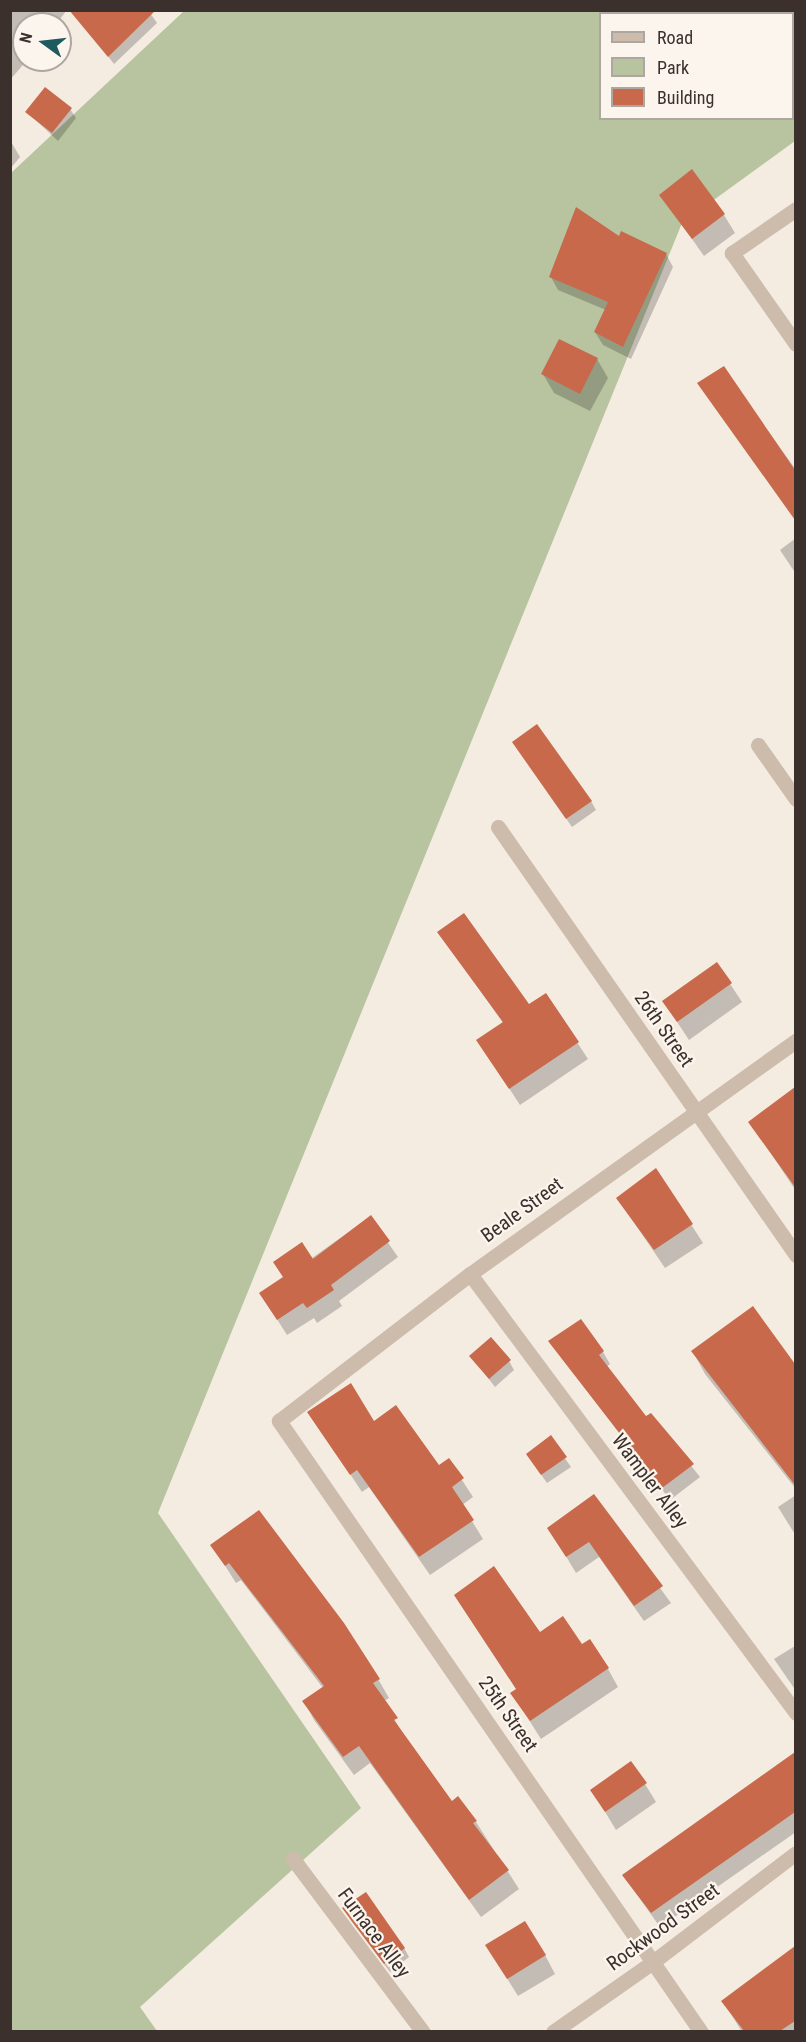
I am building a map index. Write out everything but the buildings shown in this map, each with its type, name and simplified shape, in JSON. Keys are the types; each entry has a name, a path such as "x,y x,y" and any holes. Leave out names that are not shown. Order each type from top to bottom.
{"street":[{"path":"795,209 732,253 795,344"},
{"path":"758,745 795,799"},
{"name":"26th Street","path":"498,827 795,1255"},
{"name":"Beale Street","path":"279,1421 470,1274 694,1110 795,1041"},
{"name":"Wampler Alley","path":"470,1274 795,1713"},
{"name":"25th Street","path":"279,1421 701,2031"},
{"name":"Rockwood Street","path":"553,2031 654,1961 795,1854"},
{"name":"Furnace Alley","path":"293,1859 423,2031"}],"green space":[{"path":"184,11 795,11 795,141 682,223 158,1513 361,1808 140,2007 157,2031 11,2032 11,173"}]}
